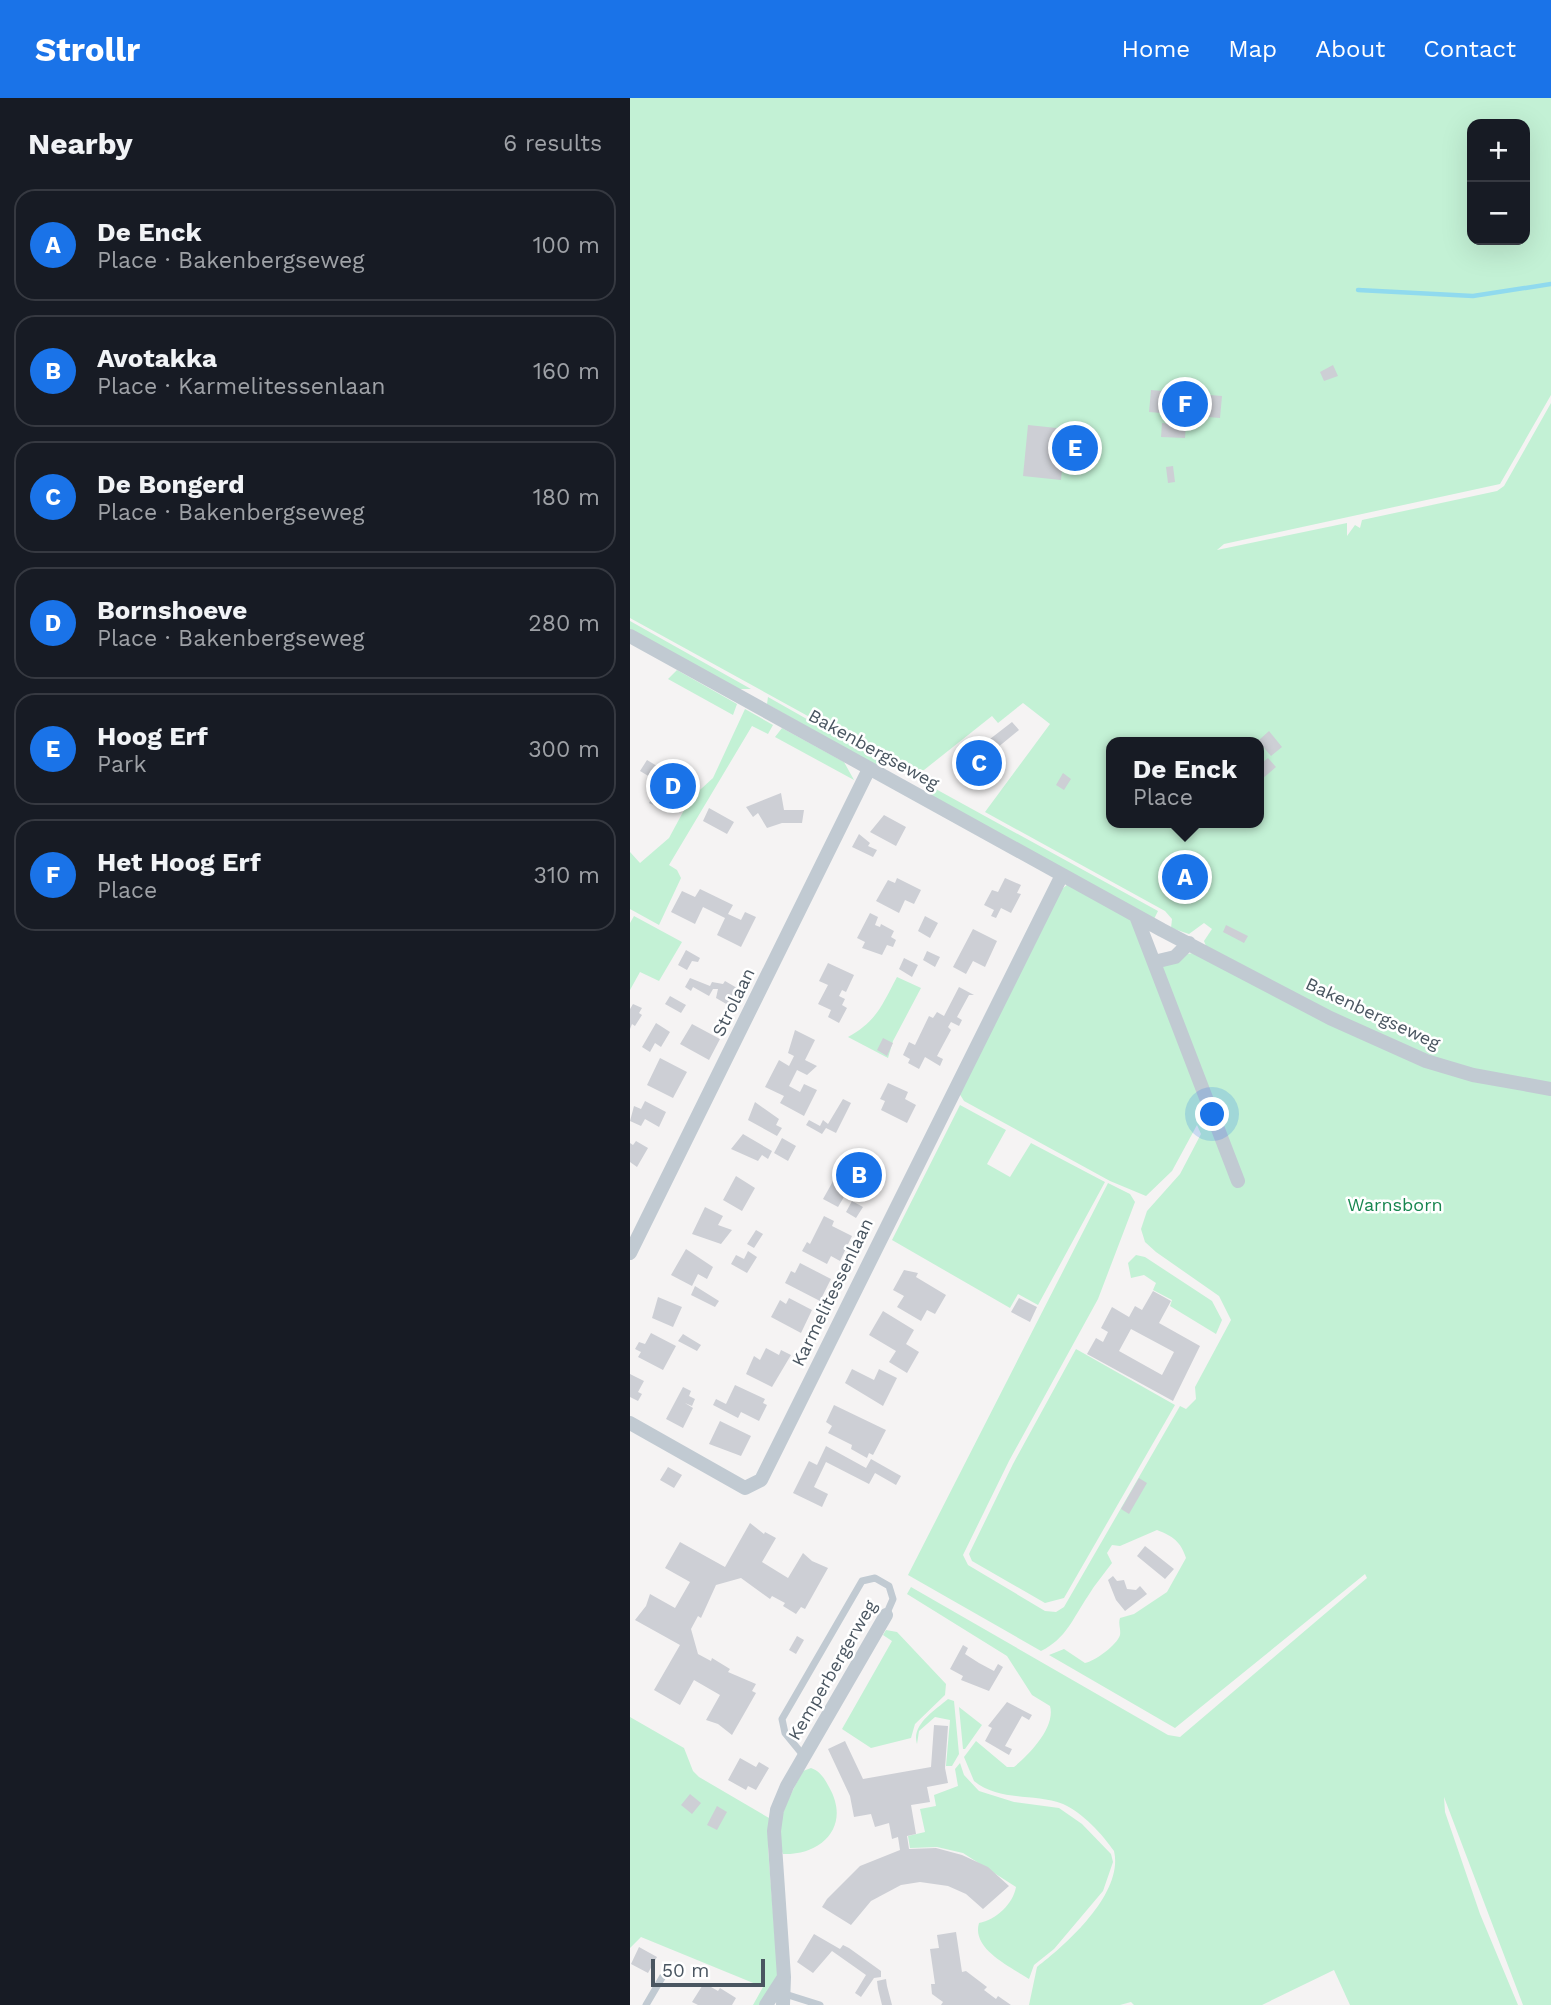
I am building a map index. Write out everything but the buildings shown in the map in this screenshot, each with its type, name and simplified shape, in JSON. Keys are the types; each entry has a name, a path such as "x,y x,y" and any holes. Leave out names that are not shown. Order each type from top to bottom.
{"street":[{"name":"Bakenbergseweg","path":"630,636 1136,916 1331,1018 1426,1061 1473,1075 1551,1090"},
{"name":"Strolaan","path":"630,1253 869,769"},
{"name":"Karmelitessenlaan","path":"630,1423 745,1488 761,1480 1062,874"},
{"path":"1136,916 1238,1181"},
{"path":"1154,962 1175,957 1189,943"},
{"name":"Kemperbergerweg","path":"782,1991 774,1831 781,1798 886,1615"},
{"path":"766,2005 782,1991"}],"lane":[{"name":"Kemperbergerweg","path":"804,1757 798,1745 785,1733 782,1719 862,1581 875,1578 889,1586 893,1599 886,1615"},
{"path":"646,2005 663,1976"},
{"path":"782,1991 820,2005"}],"green space":[{"name":"Warnsborn","path":"630,98 1551,98 1551,395 1500,484 1224,544 1217,550 1347,523 1347,536 1355,525 1360,528 1362,520 1497,491 1504,486 1551,403 1551,2005 1523,2005 1444,1797 1445,1812 1480,1914 1518,2005 1350,2005 1334,1970 1262,2005 1134,2005 1131,2002 1120,2005 1029,2005 1037,1967 1077,1931 1102,1900 1115,1867 1114,1851 1092,1825 1063,1804 1006,1795 984,1788 974,1781 964,1757 976,1741 1007,1767 1014,1767 1034,1748 1045,1731 1051,1714 1050,1706 1032,1695 1007,1656 907,1594 911,1587 1168,1735 1180,1737 1367,1578 1365,1574 1175,1728 1049,1655 1064,1649 1085,1663 1094,1659 1118,1639 1120,1618 1134,1614 1167,1592 1186,1558 1176,1540 1168,1535 1157,1530 1120,1546 1112,1545 1107,1553 1112,1563 1063,1634 1041,1651 908,1575 1108,1183 1130,1194 1135,1202 1098,1299 1009,1461 963,1555 968,1565 1045,1611 1056,1612 1064,1607 1180,1406 1186,1409 1196,1399 1195,1387 1231,1320 1219,1296 1156,1252 1145,1242 1141,1229 1147,1211 1180,1174 1201,1134 1197,1125 1172,1171 1146,1196 1110,1181 964,1101 959,1093 1062,889 1068,884 1132,919 1151,960 1193,953 1335,1014 1206,946 1204,941 1212,929 1204,923 1189,934 1171,928 1172,919 1165,911 985,812 1050,724 1023,703 998,723 992,716 924,770 913,774 630,618"},
{"path":"630,621 751,689 738,689 630,629"},
{"path":"677,670 737,704 733,715 668,679"},
{"path":"768,697 886,764 883,770 767,704"},
{"path":"745,709 773,725 768,734 752,726 669,865 677,870 681,878 659,925 630,909 630,852 640,863 669,838 690,799 713,778"},
{"path":"782,728 844,762 854,780 775,737"},
{"path":"923,782 1158,911 1154,919 925,792"},
{"path":"634,916 682,942 659,981 640,972 630,990 630,923"},
{"path":"897,977 921,988 893,1041 888,1058 848,1037 872,1018 883,1004"},
{"path":"960,1105 1006,1130 987,1164 1010,1177 1031,1143 1105,1182 1038,1305 1018,1294 1010,1308 892,1240"},
{"path":"1136,1255 1145,1257 1212,1301 1222,1320 1216,1334 1170,1306 1172,1300 1153,1290 1156,1283 1144,1275 1131,1278 1128,1263"},
{"path":"1076,1349 1175,1405 1064,1598 1045,1603 972,1561 969,1554 1013,1464"},
{"path":"886,1630 897,1632 946,1684 945,1695 915,1724 911,1738 871,1748 842,1729 892,1641 883,1635"},
{"path":"948,1699 954,1701 959,1754 952,1766 946,1766 950,1720 935,1717 919,1731 917,1744 916,1737 920,1725 925,1719"},
{"path":"959,1707 982,1725 965,1749 963,1749"},
{"path":"630,1717 684,1748 693,1771 699,1777 769,1818 768,1848 778,1977 762,2005 753,2005 763,1987 641,1937 630,1948"},
{"path":"960,1763 964,1775 979,1791 1014,1802 1059,1808 1082,1824 1111,1854 1113,1862 1103,1891 1054,1949 1034,1965 1029,1979 994,1956 981,1941 978,1932 979,1923 1003,1910 1016,1887 963,1853 937,1847 910,1848 908,1836 925,1832 920,1809 936,1806 934,1795 958,1786 955,1769"},
{"path":"811,1768 824,1778 835,1801 835,1825 821,1843 797,1853 783,1854 779,1833 784,1812 803,1771"}],"waterway":[{"path":"1358,290 1473,296 1551,284"}],"place":[{"name":"Het Hoog Erf","path":"1185,404"},
{"name":"Hoog Erf","path":"1075,448"},
{"name":"De Bongerd","path":"979,763"},
{"name":"Bornshoeve","path":"673,786"},
{"name":"De Enck","path":"1185,877"},
{"name":"Avotakka","path":"859,1175"}]}
